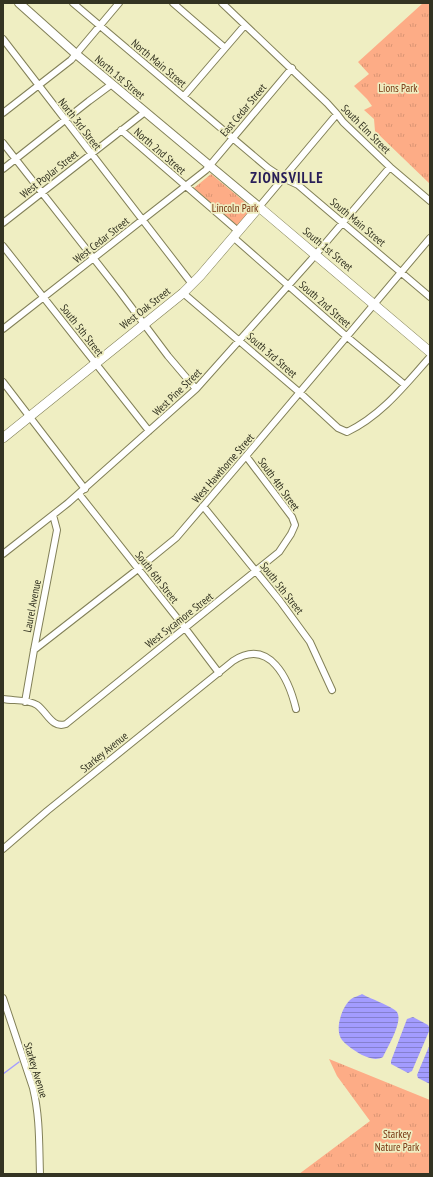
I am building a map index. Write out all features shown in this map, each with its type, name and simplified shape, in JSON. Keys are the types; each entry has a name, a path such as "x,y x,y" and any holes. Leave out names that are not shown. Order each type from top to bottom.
{"main road":[{"name":"West Oak Street","path":"3,438 183,293 259,207"},
{"name":"South 1st Street","path":"259,207 430,352"}],"street":[{"name":"North 1st Street","path":"18,3 76,54 210,166"},
{"name":"North Main Street","path":"73,3 232,138"},
{"path":"3,113 76,54 119,3"},
{"path":"173,3 225,48"},
{"name":"South Elm Street","path":"222,3 292,68 343,122 390,167 430,201"},
{"path":"184,96 245,25"},
{"name":"North 3rd Street","path":"3,39 142,220"},
{"name":"East Cedar Street","path":"210,166 292,68"},
{"path":"3,170 112,84"},
{"name":"West Poplar Street","path":"3,222 90,153 145,112"},
{"name":"West Oak Street","path":"259,207 337,114"},
{"name":"North 2nd Street","path":"121,130 186,186"},
{"name":"South Main Street","path":"232,138 283,178 298,185 430,297"},
{"path":"3,143 168,356 196,389"},
{"name":"West Cedar Street","path":"3,329 210,166"},
{"name":"South 1st Street","path":"210,166 259,207"},
{"name":"West Pine Street","path":"3,554 79,494 196,389 316,255 342,222 390,167"},
{"name":"South 2nd Street","path":"186,186 288,286 405,385"},
{"path":"142,220 192,284"},
{"name":"West Hawthorne Street","path":"34,650 176,538 430,238"},
{"name":"South 5th Street","path":"3,246 149,431"},
{"name":"South 3rd Street","path":"183,293 299,392 338,428 347,432 387,405 405,385"},
{"path":"405,385 430,357"},
{"path":"3,382 85,488"},
{"name":"South 4th Street","path":"246,456 292,517 295,525"},
{"name":"South 6th Street","path":"79,494 219,673"},
{"name":"South 5th Street","path":"203,506 256,571 310,642 332,690"},
{"name":"Laurel Avenue","path":"25,702 57,530 53,516"},
{"name":"West Sycamore Street","path":"25,702 37,705 57,724 66,724 136,666 256,571 281,549 295,525"},
{"name":"Starkey Avenue","path":"3,849 47,811 233,661 246,654 263,655 272,660 279,668 292,694 296,709"},
{"path":"3,699 25,702"},
{"name":"Starkey Avenue","path":"3,998 33,1088 36,1102 39,1119 40,1174"}],"green space":[{"name":"Lions Park","path":"423,3 430,3 430,184 375,131 374,119 364,110 372,106 354,86 369,74 358,62"},
{"name":"Lincoln Park","path":"211,174 252,208 237,226 194,188"},
{"name":"Starkey Nature Park","path":"329,1059 430,1100 430,1174 299,1174 370,1121 337,1076"}],"shaded area":[{"path":"362,994 385,1004 396,1011 398,1015 397,1027 394,1034 383,1057 377,1059 372,1059 362,1055 346,1044 340,1036 339,1025 344,1008 351,999"},
{"path":"413,1017 428,1025 430,1029 412,1071 408,1073 391,1064 391,1061 407,1019"},
{"path":"430,1044 430,1084 418,1078 417,1075"}],"waterway":[{"path":"3,1074 19,1062"}],"district":[{"name":"ZIONSVILLE","path":"287,177"}]}
